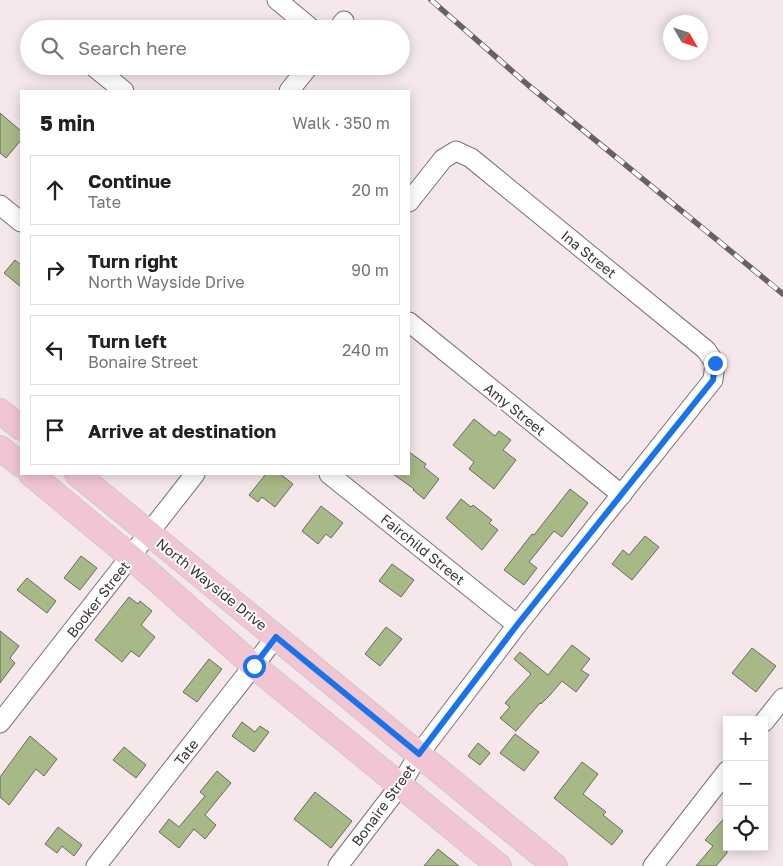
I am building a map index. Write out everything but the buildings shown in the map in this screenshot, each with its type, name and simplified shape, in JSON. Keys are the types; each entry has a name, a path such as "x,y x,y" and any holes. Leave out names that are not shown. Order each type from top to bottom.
{"main road":[{"path":"0,411 20,427"},
{"path":"32,475 131,557 254,666 401,784 499,866"},
{"name":"North Wayside Drive","path":"78,475 555,866"}],"street":[{"path":"277,0 301,20"},
{"path":"104,75 123,90"},
{"path":"290,90 302,75"},
{"name":"Ina Street","path":"410,201 443,159 456,151 471,158 706,350 715,363"},
{"path":"0,205 20,221"},
{"name":"Amy Street","path":"410,323 622,496"},
{"name":"Bonaire Street","path":"338,866 401,784 419,754 517,625 713,380 715,363"},
{"path":"7,457 20,436"},
{"name":"Booker Street","path":"0,723 194,475"},
{"name":"Fairchild Street","path":"330,475 517,625"},
{"name":"Tate","path":"96,866 276,637"},
{"path":"768,717 783,698"},
{"path":"653,866 723,776"}],"railway":[{"path":"431,0 528,85 783,294"}],"route":[{"path":"254,666 276,637 419,754 517,625 713,380 715,363"}]}
